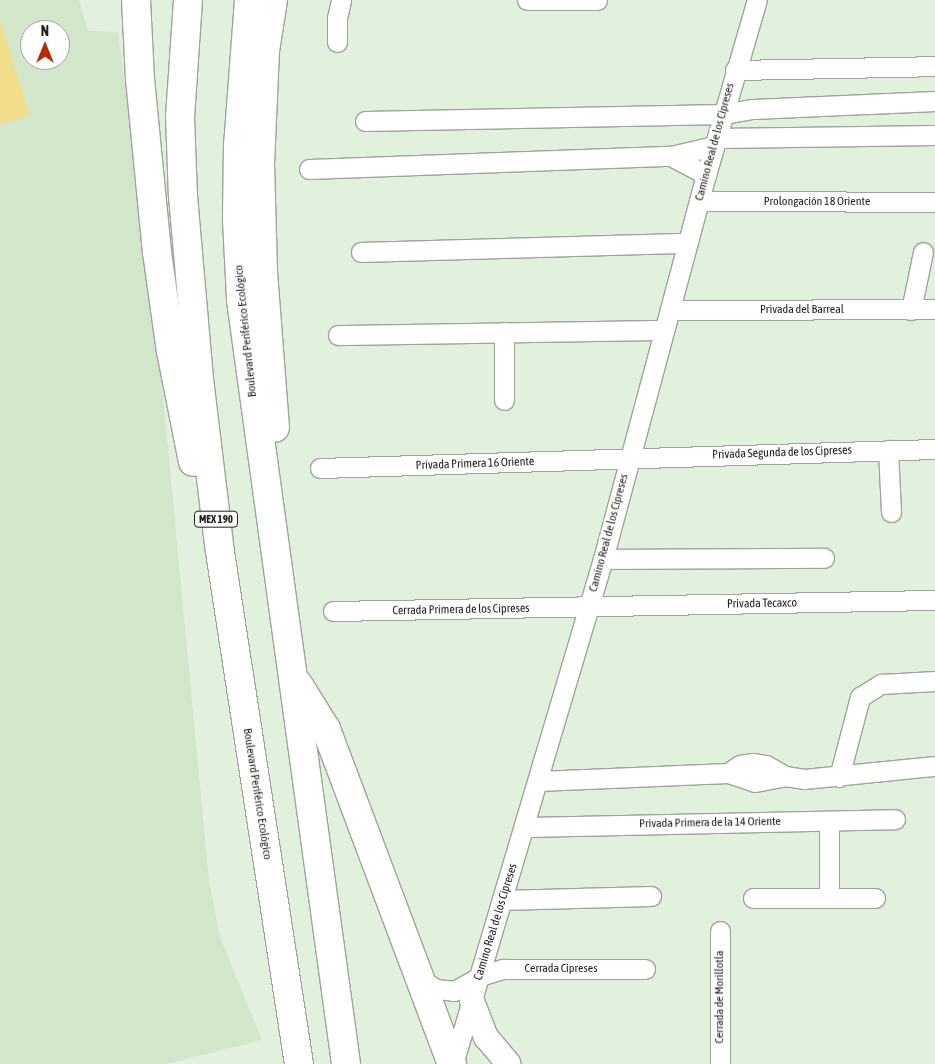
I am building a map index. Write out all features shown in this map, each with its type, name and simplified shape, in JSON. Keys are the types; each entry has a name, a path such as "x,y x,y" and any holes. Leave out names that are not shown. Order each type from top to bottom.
{"highway":[{"name":"Boulevard Periférico Ecológico","path":"136,0 140,79 170,342 187,436 220,552"},
{"name":"Boulevard Periférico Ecológico","path":"188,0 180,116 182,196 198,370 220,552 299,1064"},
{"name":"Boulevard Periférico Ecológico","path":"249,0 238,145 237,220 241,300 261,462 293,669 346,1064"},
{"name":"Boulevard Periférico Ecológico","path":"273,0 262,88 260,218 271,385 289,571 293,669"},
{"path":"293,669 326,729 453,1064"}],"main road":[{"path":"472,1001 486,1037 509,1064"}],"street":[{"path":"337,42 337,18 341,0"},
{"path":"527,0 596,0"},
{"name":"Camino Real de los Cipreses","path":"453,1064 604,559 629,459 706,175 735,70 757,0"},
{"path":"735,70 935,66"},
{"path":"366,121 724,114 753,109 935,101"},
{"path":"309,169 671,156 716,142 935,135"},
{"path":"671,156 706,175"},
{"name":"Prolongación 18 Oriente","path":"699,202 935,202"},
{"path":"361,252 688,243"},
{"path":"911,310 923,252"},
{"name":"Privada del Barreal","path":"670,310 935,310"},
{"path":"338,335 664,330"},
{"path":"504,332 504,400"},
{"name":"Privada Segunda de los Cipreses","path":"629,459 935,449"},
{"path":"888,450 891,512"},
{"name":"Privada Primera 16 Oriente","path":"320,468 629,459"},
{"path":"604,559 824,558"},
{"name":"Privada Tecaxco","path":"589,608 935,600"},
{"name":"Cerrada Primera de los Cipreses","path":"333,611 589,608"},
{"path":"839,776 860,697 881,684 935,681"},
{"path":"539,780 728,773 740,765 753,763 766,765 785,776 804,779 935,766"},
{"name":"Privada Primera de la 14 Oriente","path":"525,827 895,820"},
{"path":"829,821 829,898"},
{"path":"502,900 651,896"},
{"path":"752,898 875,898"},
{"name":"Cerrada de Morillotla","path":"720,931 720,1064"},
{"name":"Cerrada Cipreses","path":"420,979 436,989 454,991 479,978 504,969 645,969"}],"shaded area":[{"path":"0,0 79,0 88,31 118,32 157,332 209,881 220,937 262,1040 166,1064 0,1064"},
{"path":"0,19 30,116 0,124"}]}
